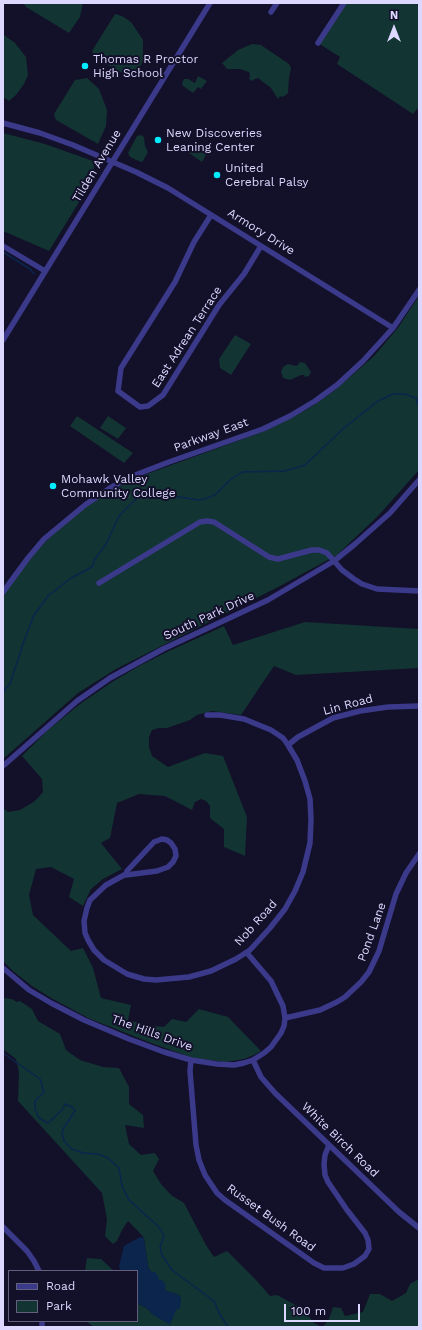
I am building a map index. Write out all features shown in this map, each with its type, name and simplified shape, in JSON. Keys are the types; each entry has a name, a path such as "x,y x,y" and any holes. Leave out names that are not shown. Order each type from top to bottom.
{"street":[{"name":"Tilden Avenue","path":"3,340 210,3"},
{"path":"271,12 276,3"},
{"path":"318,42 344,3"},
{"name":"Armory Drive","path":"3,123 40,133 73,145 168,188 393,328"},
{"name":"East Adrean Terrace","path":"211,214 194,242 177,280 119,372 117,389 119,393 140,407 148,406 163,395 217,308 244,274 261,246"},
{"path":"3,246 46,271"},
{"name":"Parkway East","path":"3,592 44,539 85,505 110,488 130,477 263,429 316,401 337,385 363,361 393,328 419,290"},
{"name":"South Park Drive","path":"3,766 77,701 110,678 162,650 268,600 334,561 390,513 419,480"},
{"path":"99,583 200,522 207,520 214,522 269,556 278,559 312,550 319,550 327,553 342,570 362,584 377,588 419,591"},
{"name":"Lin Road","path":"288,745 298,737 333,718 360,711 388,707 419,706"},
{"name":"Nob Road","path":"126,874 132,875 148,873 168,867 176,856 175,849 167,840 157,840 126,874 106,885 90,900 86,908 84,921 85,933 88,941 104,960 117,969 127,974 144,979 156,980 189,977 211,971 247,953 285,909 295,891 303,872 310,843 311,819 310,799 305,781 288,745 283,738 271,730 257,724 233,717 214,714 207,715"},
{"name":"Pond Lane","path":"285,1018 320,1010 345,997 361,982 369,972 379,951 396,894 406,873 419,854"},
{"path":"247,953 270,981 283,1006 285,1018"},
{"name":"The Hills Drive","path":"3,968 29,990 84,1020 157,1049 191,1060 217,1064 244,1064 264,1053 271,1047 281,1033 285,1018"},
{"name":"Russet Bush Road","path":"191,1060 190,1071 198,1160 216,1193 314,1263 324,1268 336,1269 349,1266 365,1256 369,1249 368,1240 365,1233 347,1210 325,1175 325,1155 329,1145"},
{"name":"White Birch Road","path":"252,1060 261,1077 275,1092 399,1212 419,1228"},
{"path":"3,1227 27,1251 34,1260 39,1270"}],"green space":[{"path":"23,3 83,3 80,17 69,33 26,7"},
{"path":"346,3 416,3 419,6 419,107 413,114 337,64 340,57 318,43"},
{"path":"115,14 122,16 131,22 143,40 143,61 133,79 94,57 92,51"},
{"path":"4,35 15,43 26,57 28,75 24,84 16,95 9,101 3,97"},
{"path":"252,44 261,45 289,64 291,68 288,93 286,95 282,97 280,96 278,99 271,88 258,78 252,81 249,79 249,72 240,69 227,69 222,63 238,50"},
{"path":"198,76 207,81 201,89 198,87 193,93 183,86 182,83 184,79 188,79 195,83"},
{"path":"87,78 99,89 107,110 106,126 98,144 56,120 54,114 75,80"},
{"path":"3,133 45,144 93,161 95,176 49,251 3,231"},
{"path":"141,135 144,137 145,146 148,152 141,162 130,157 128,153 137,136"},
{"path":"191,143 207,153 202,162 186,151"},
{"path":"419,296 419,470 378,516 337,555 282,585 116,669 78,693 3,759 3,596 29,560 43,544 65,523 87,506 133,479 265,431 311,407 334,391 374,356 397,329"},
{"path":"235,335 251,344 231,375 220,368 219,359"},
{"path":"299,362 305,363 311,372 309,376 305,377 304,375 301,375 290,380 283,378 281,372 283,367 288,364 296,366"},
{"path":"77,416 133,453 124,463 70,426"},
{"path":"108,416 126,428 118,439 100,428"},
{"path":"305,622 419,629 419,668 296,675 274,666 241,715 212,711 197,715 190,720 167,728 152,730 149,737 149,747 152,756 168,767 205,753 223,756 247,817 245,856 224,847 224,829 210,818 210,806 206,801 201,799 195,802 192,810 165,796 139,794 117,803 110,838 101,843 122,869 103,879 91,889 83,906 69,897 74,879 51,867 36,869 29,895 33,915 71,951 83,948 93,968 101,998 131,1005 128,1020 147,1025 164,1027 172,1019 186,1022 199,1009 228,1017 261,1051 244,1059 226,1062 193,1058 88,1018 51,998 14,972 3,961 3,808 8,812 20,810 35,801 43,792 42,779 22,756 48,730 80,704 112,682 169,651 224,626 233,645"},
{"path":"3,998 12,999 17,1002 20,1001 32,1009 38,1021 60,1034 66,1050 80,1060 103,1067 119,1068 129,1087 129,1104 143,1115 144,1128 125,1125 129,1144 141,1155 155,1153 159,1159 153,1171 161,1184 171,1195 184,1203 214,1257 227,1251 270,1296 277,1295 303,1309 314,1323 322,1327 94,1327 87,1322 138,1322 138,1304 148,1309 152,1314 176,1310 181,1300 179,1295 166,1291 162,1280 159,1280 150,1271 144,1238 128,1221 117,1241 113,1244 105,1236 107,1219 102,1193 18,1101 19,1072 16,1059 3,1049"},
{"path":"87,1258 101,1259 113,1270 85,1270"},
{"path":"419,1279 419,1327 323,1327 329,1319 333,1307 341,1308 345,1316 363,1312 370,1294 380,1294 392,1301 406,1293 410,1284"}],"water":[{"path":"140,1237 144,1238 150,1271 155,1272 159,1280 162,1280 165,1284 166,1291 177,1294 181,1297 180,1308 176,1310 170,1325 138,1304 138,1270 121,1270 119,1266 124,1246"}],"waterway":[{"path":"3,252 30,269 34,274"},
{"path":"3,694 5,689 10,684 34,615 48,596 71,578 92,567 95,559 106,544 119,516 137,498 154,495 198,500 205,499 215,495 230,480 242,472 285,471 305,465 344,428 378,401 393,394 405,394 416,398 419,408"},
{"path":"3,1053 40,1079 44,1092 35,1101 35,1109 39,1118 48,1123 63,1109 65,1104 72,1107 75,1111 63,1129 62,1133 64,1141 72,1149 83,1153 98,1154 108,1158 119,1168 122,1186 129,1200 159,1227 164,1236 160,1247 162,1255 172,1270 214,1301 219,1313 228,1327"}],"place":[{"name":"Thomas R Proctor High School","path":"85,66"},
{"name":"New Discoveries Leaning Center","path":"158,140"},
{"name":"United Cerebral Palsy","path":"217,175"},
{"name":"Mohawk Valley Community College","path":"53,486"}]}
